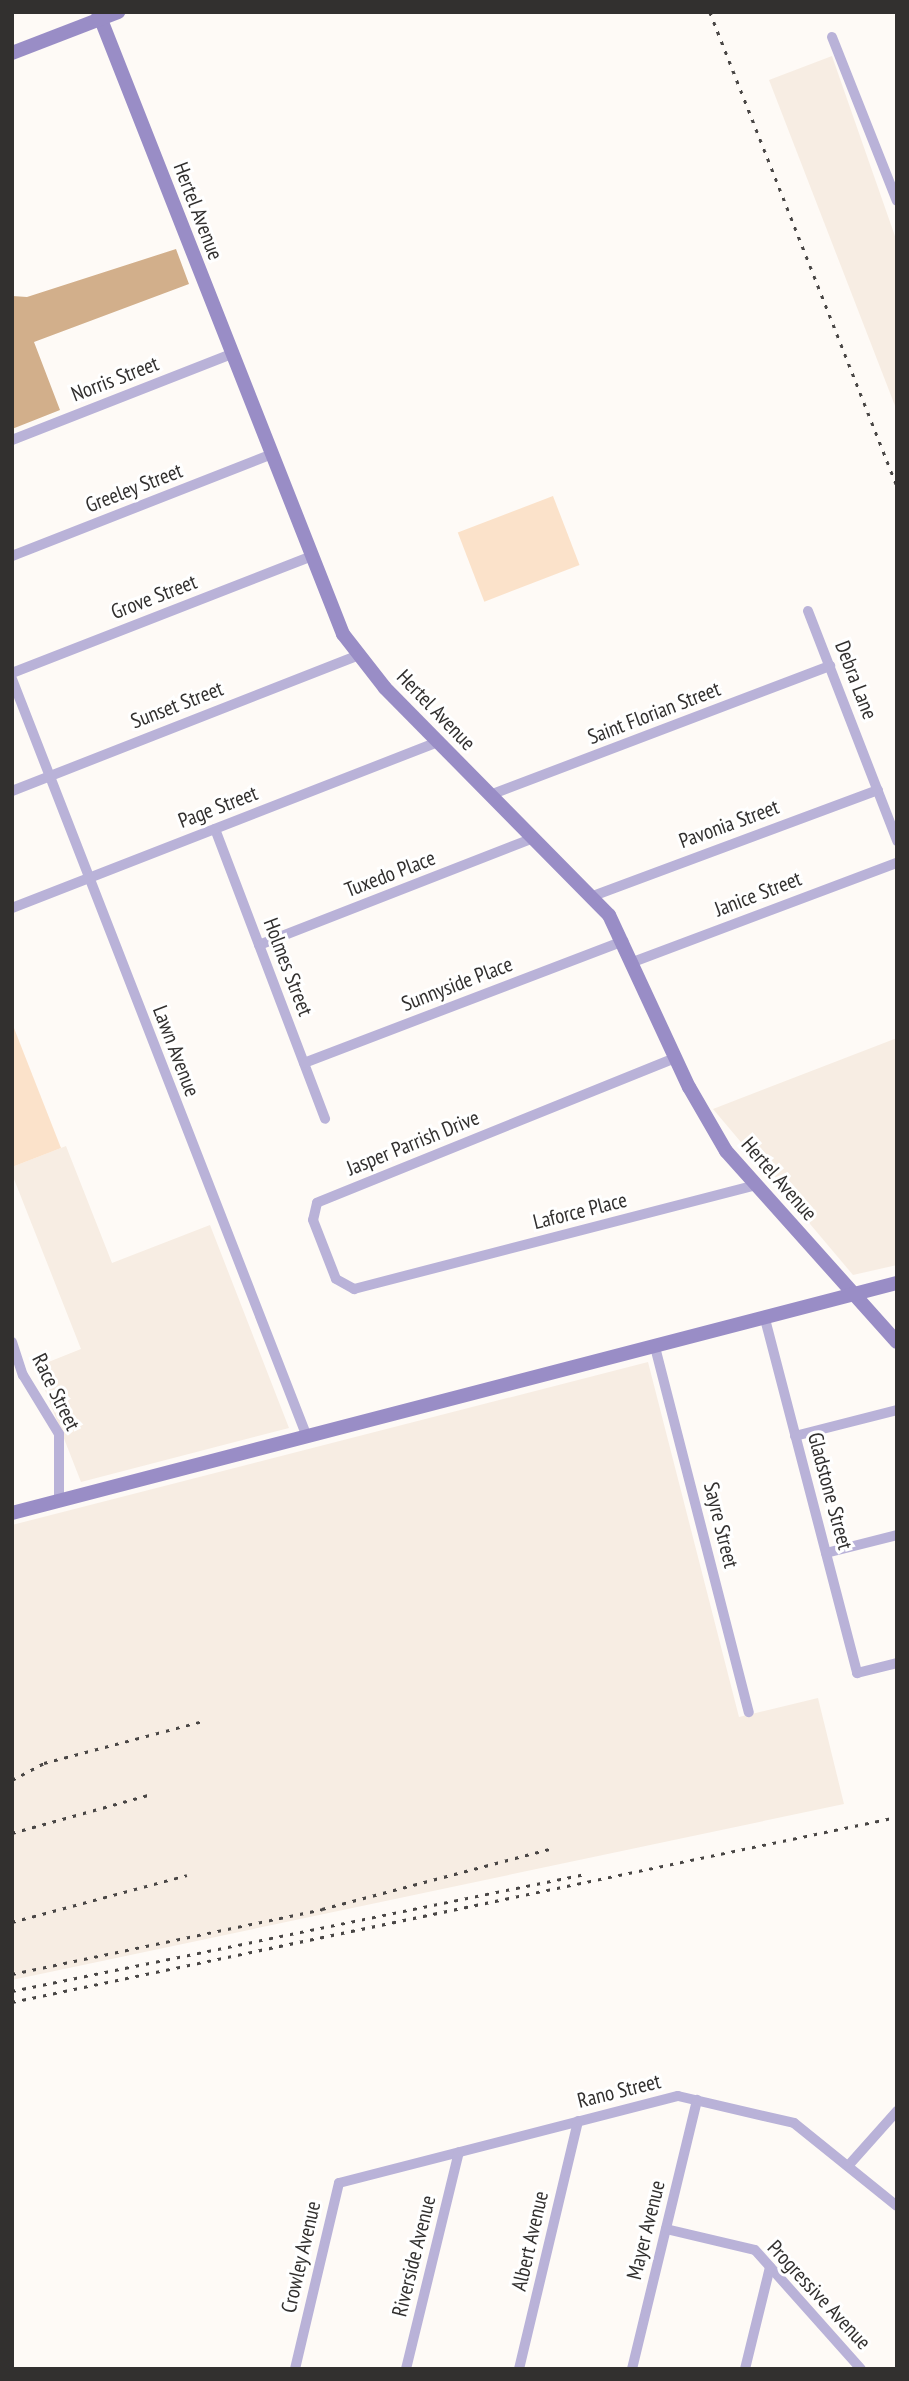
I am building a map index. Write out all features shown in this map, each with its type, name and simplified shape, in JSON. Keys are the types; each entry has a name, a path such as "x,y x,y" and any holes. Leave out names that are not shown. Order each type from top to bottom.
{"street":[{"path":"12,52 99,15 118,12"},
{"name":"Hertel Avenue","path":"99,15 310,557 356,656 593,896 624,941 705,1120 756,1185 897,1342"},
{"path":"832,37 897,201"},
{"name":"Norris Street","path":"12,440 231,354"},
{"name":"Greeley Street","path":"12,556 270,455"},
{"name":"Grove Street","path":"12,676 310,557"},
{"name":"Debra Lane","path":"808,611 897,841"},
{"name":"Sunset Street","path":"12,791 356,656"},
{"name":"Saint Florian Street","path":"491,795 830,666"},
{"name":"Lawn Avenue","path":"12,676 307,1437"},
{"name":"Page Street","path":"12,908 438,742"},
{"name":"Pavonia Street","path":"593,896 878,790"},
{"name":"Holmes Street","path":"215,829 325,1119"},
{"name":"Tuxedo Place","path":"259,945 534,838"},
{"name":"Janice Street","path":"633,962 897,863"},
{"name":"Sunnyside Place","path":"304,1063 624,941"},
{"name":"Jasper Parrish Drive","path":"413,1274 354,1289 340,1284 313,1220 314,1207 675,1058"},
{"name":"Laforce Place","path":"413,1274 756,1185"},
{"path":"12,1514 897,1283"},
{"name":"Gladstone Street","path":"765,1319 857,1674 897,1663"},
{"name":"Race Street","path":"12,1342 23,1375 59,1434 59,1502"},
{"name":"Sayre Street","path":"655,1347 749,1712"},
{"path":"795,1436 897,1410"},
{"path":"826,1553 897,1535"},
{"name":"Rano Street","path":"368,2176 678,2096 794,2123 897,2206"},
{"name":"Mayer Avenue","path":"632,2369 697,2100"},
{"path":"848,2166 897,2111"},
{"name":"Albert Avenue","path":"519,2369 578,2121"},
{"name":"Riverside Avenue","path":"406,2369 459,2152"},
{"name":"Crowley Avenue","path":"295,2369 339,2183 368,2176"},
{"name":"Progressive Avenue","path":"666,2229 755,2250 861,2369"},
{"path":"745,2369 770,2267"}],"shaded area":[{"path":"832,56 897,242 897,411 769,80"},
{"path":"176,249 189,284 34,342 60,410 12,429 12,296 27,297"},
{"path":"553,496 580,565 484,602 458,533"},
{"path":"12,1023 61,1148 12,1167"},
{"path":"897,1038 897,1265 853,1275 713,1109"},
{"path":"66,1146 112,1263 210,1225 289,1428 81,1482 36,1367 81,1349 12,1174 12,1167"},
{"path":"648,1362 739,1717 818,1698 844,1804 12,1980 12,1525"}],"railway":[{"path":"710,12 897,486"},
{"path":"12,1780 44,1763 203,1721"},
{"path":"12,1833 152,1794"},
{"path":"12,2002 897,1817"},
{"path":"12,1974 322,1909 553,1848"},
{"path":"12,1991 585,1874"},
{"path":"12,1922 187,1875"}]}
